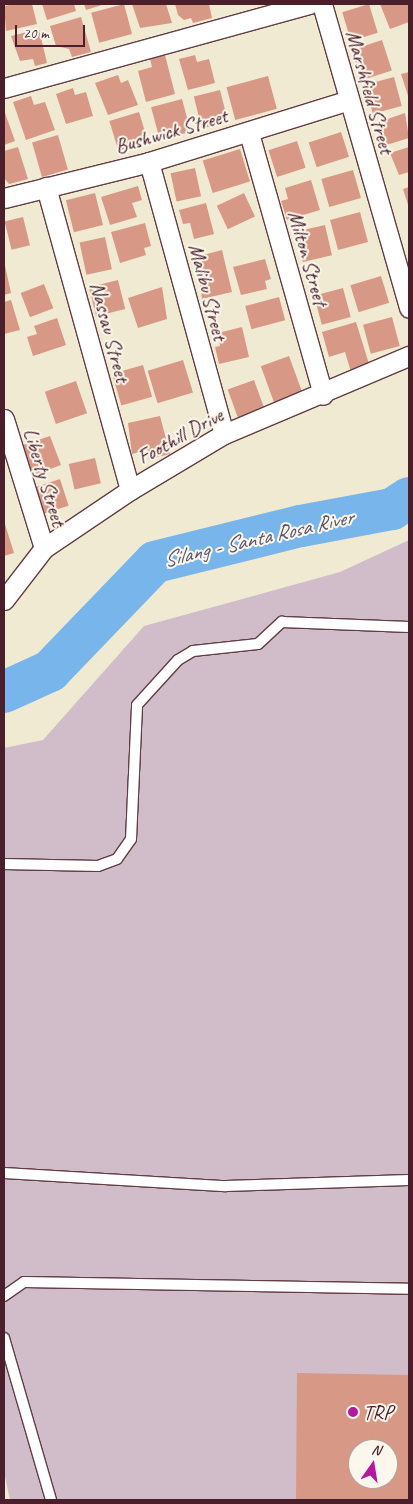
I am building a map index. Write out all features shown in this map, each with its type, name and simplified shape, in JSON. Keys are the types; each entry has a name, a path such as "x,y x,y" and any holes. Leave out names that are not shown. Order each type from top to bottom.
{"street":[{"path":"4,88 310,4"},
{"name":"Marshfield Street","path":"322,4 409,308"},
{"name":"Bushwick Street","path":"4,198 149,162 249,133 349,100"},
{"name":"Milton Street","path":"249,133 323,396"},
{"name":"Malibu Street","path":"149,162 224,434"},
{"name":"Nassau Street","path":"46,187 130,490"},
{"name":"Foothill Drive","path":"4,600 44,548 130,490 224,434 323,396 409,356"},
{"name":"Liberty Street","path":"4,419 44,548"}],"lane":[{"path":"4,864 98,866 118,859 131,839 137,705 178,660 193,651 258,644 282,622 409,627"},
{"path":"4,1173 226,1186 409,1180"},
{"path":"4,1296 24,1282 409,1289"},
{"path":"4,1338 51,1500"}],"shaded area":[{"path":"409,540 409,1500 10,1500 4,1472 4,748 43,740 144,626 340,572"}],"building":[{"path":"32,4 37,24 6,31 4,6"},
{"path":"42,4 74,4 76,11 47,20"},
{"path":"84,4 105,4 86,10"},
{"path":"124,4 132,34 99,43 91,13"},
{"path":"132,4 166,4 172,23 140,28"},
{"path":"175,4 209,4 212,18 193,23 191,18 184,20 178,15"},
{"path":"369,4 378,33 351,41 342,12"},
{"path":"380,4 409,4 409,22 390,29"},
{"path":"81,17 91,52 72,57 69,49 56,46 50,26"},
{"path":"39,29 47,63 35,66 33,59 20,61 11,36"},
{"path":"382,40 392,70 361,80 352,50"},
{"path":"165,55 175,94 146,102 138,71 152,67 150,59"},
{"path":"195,55 197,62 209,59 215,83 188,90 179,59"},
{"path":"409,72 409,99 401,74"},
{"path":"118,75 121,83 128,80 138,105 108,115 95,83"},
{"path":"268,76 277,109 235,120 226,87"},
{"path":"394,77 402,106 373,114 365,85"},
{"path":"73,88 75,95 86,92 93,116 66,124 56,94"},
{"path":"220,90 228,122 202,129 194,97"},
{"path":"31,96 34,105 45,102 55,130 26,140 13,102"},
{"path":"182,99 191,132 160,140 151,107"},
{"path":"4,110 15,141 4,145"},
{"path":"139,112 148,142 118,151 109,121"},
{"path":"405,113 409,138 383,146 376,123"},
{"path":"341,132 349,157 317,167 309,143"},
{"path":"58,135 68,170 42,177 32,142"},
{"path":"297,141 306,168 277,177 268,150"},
{"path":"18,147 28,179 9,184 4,178 4,151"},
{"path":"409,147 409,172 399,175 390,153"},
{"path":"240,149 250,182 213,193 203,160"},
{"path":"195,168 201,196 177,202 171,173"},
{"path":"353,170 361,198 329,207 321,179"},
{"path":"311,180 320,210 287,220 281,201 288,199 285,188"},
{"path":"138,186 142,200 132,203 137,217 110,225 101,197"},
{"path":"409,187 409,208 403,189"},
{"path":"95,193 103,225 74,232 66,200"},
{"path":"244,193 255,217 228,229 217,206"},
{"path":"206,203 214,234 194,239 190,223 183,224 179,210"},
{"path":"360,212 368,242 338,250 330,220"},
{"path":"23,217 30,245 12,250 5,222"},
{"path":"145,223 151,246 144,248 146,255 120,263 111,232"},
{"path":"325,225 332,255 303,262 296,232"},
{"path":"105,237 112,269 86,275 80,242"},
{"path":"222,250 232,292 202,299 196,257"},
{"path":"265,259 271,279 265,281 267,289 241,295 233,267"},
{"path":"4,261 11,293 4,295"},
{"path":"381,276 389,303 359,312 350,285"},
{"path":"118,280 125,309 96,316 89,287"},
{"path":"44,284 53,308 30,317 21,293"},
{"path":"162,287 167,319 138,328 128,298"},
{"path":"343,288 351,317 322,325 314,296"},
{"path":"279,297 285,320 251,329 245,306"},
{"path":"11,300 20,330 4,334 4,302"},
{"path":"392,317 400,346 371,354 363,325"},
{"path":"57,318 66,345 33,356 27,337 37,334 34,326"},
{"path":"356,322 370,367 351,372 345,352 329,357 322,332"},
{"path":"242,327 249,357 219,364 215,347 220,346 218,333"},
{"path":"289,356 303,394 274,404 261,366"},
{"path":"183,360 193,393 158,403 148,371"},
{"path":"143,365 152,397 121,406 112,374"},
{"path":"254,380 264,408 238,418 228,390"},
{"path":"76,381 87,413 56,424 45,392"},
{"path":"160,416 170,454 149,459 147,450 132,454 128,423"},
{"path":"50,436 61,465 29,477 22,457 27,456 23,445"},
{"path":"95,458 101,483 75,489 69,464"},
{"path":"60,479 69,506 42,514 33,488"},
{"path":"4,521 14,553 4,556"},
{"name":"TRP","path":"297,1373 409,1375 409,1500 296,1500"}],"waterway":[{"name":"Silang - Santa Rosa River","path":"4,692 50,671 155,562 301,526 392,509 409,498"}],"place":[{"name":"TRP","path":"353,1412"}]}
